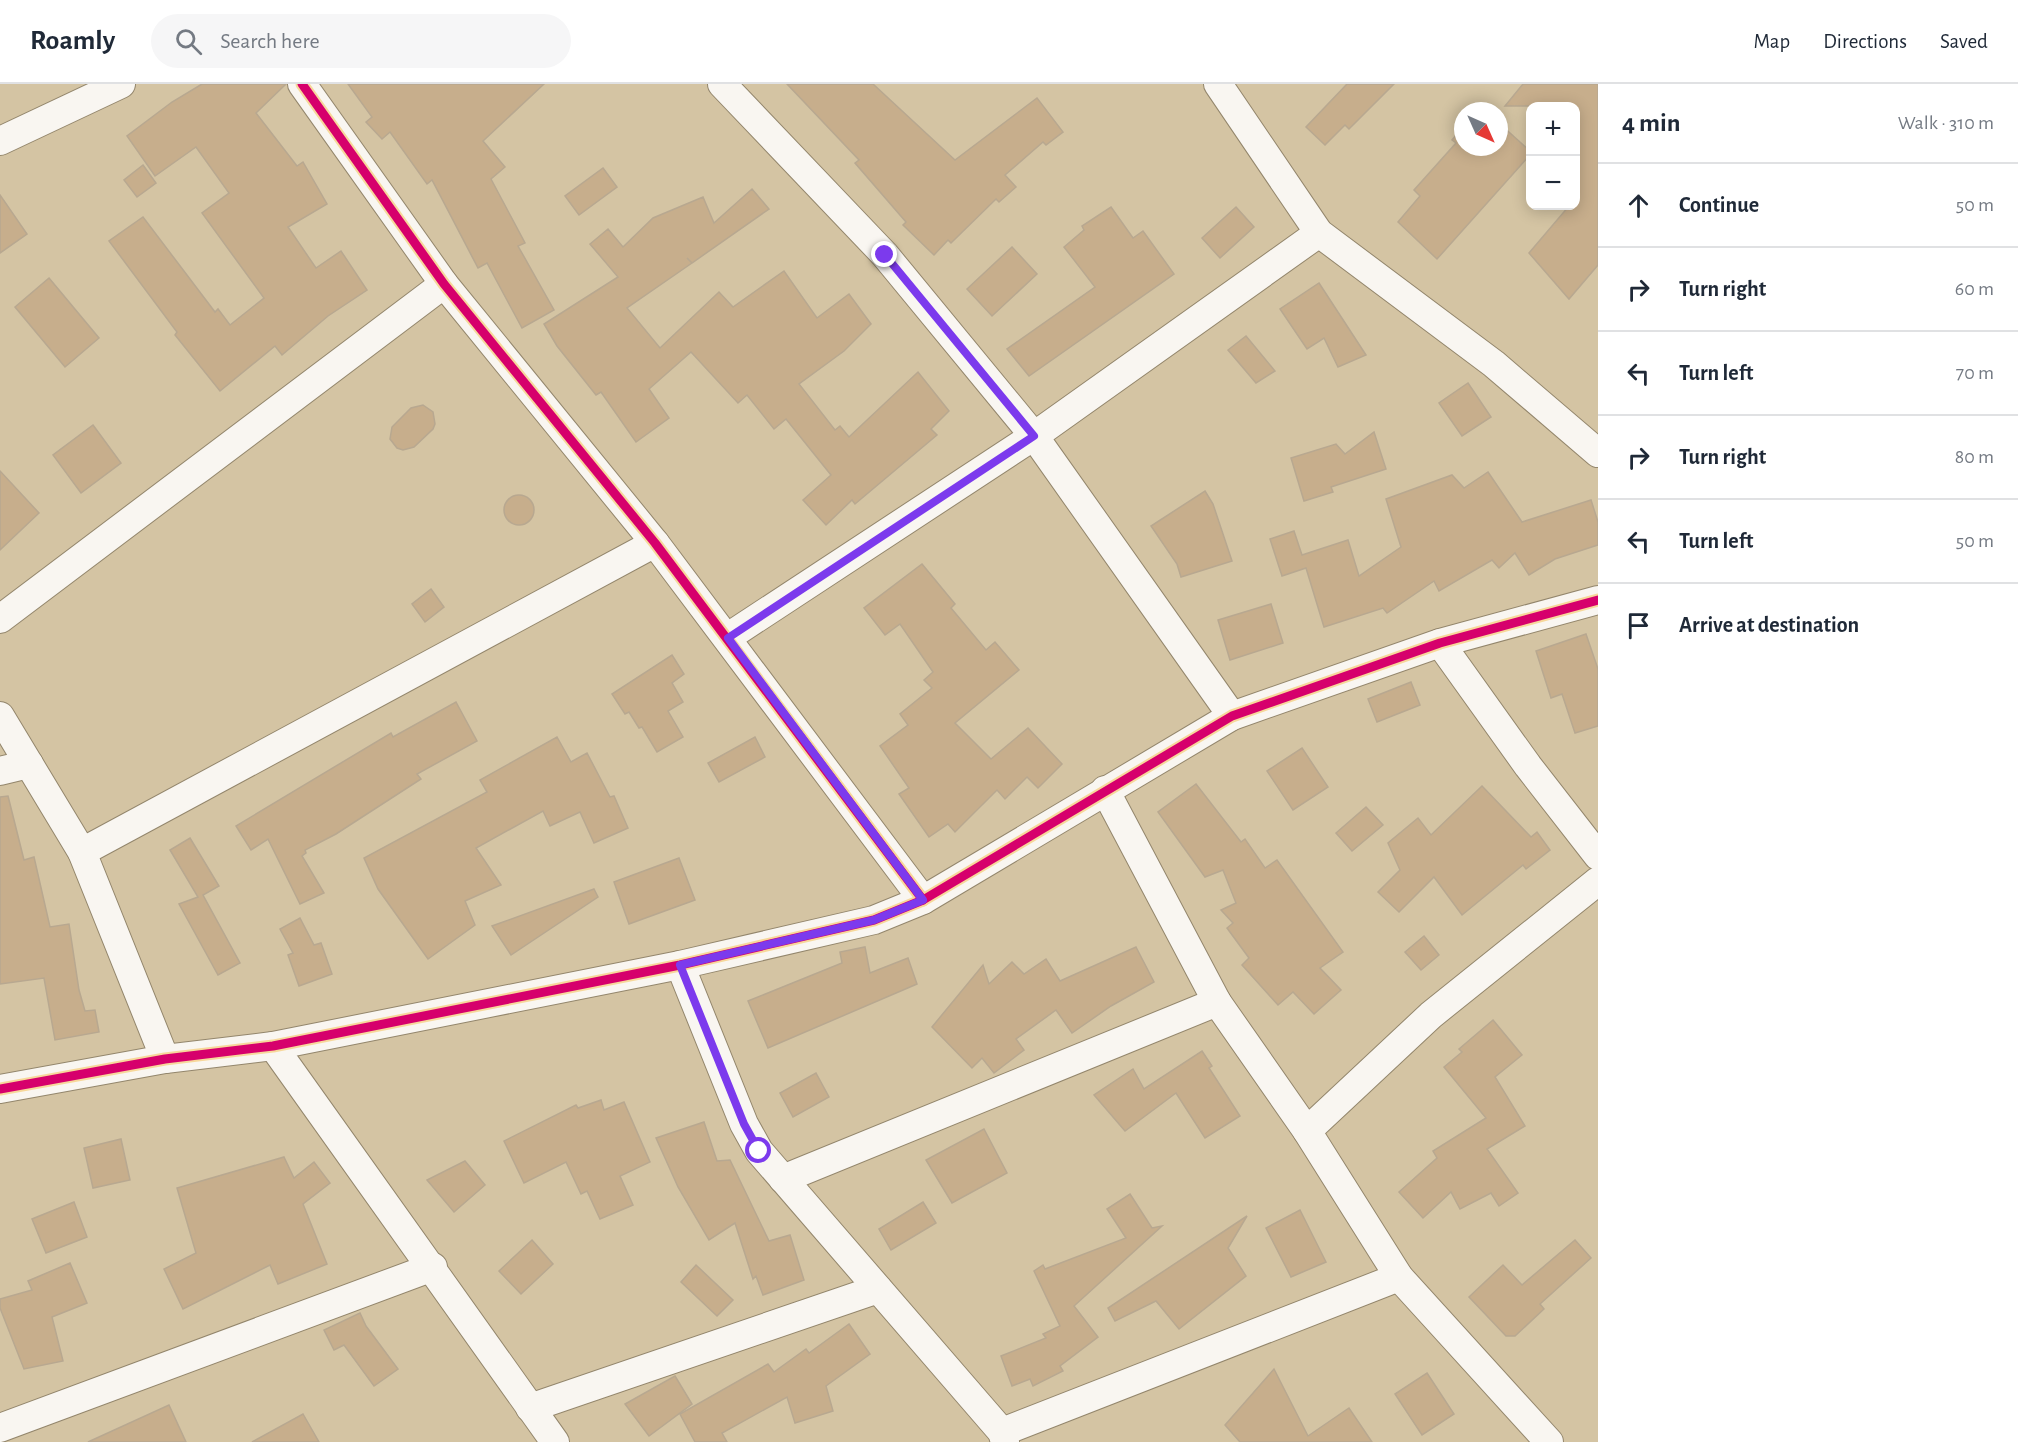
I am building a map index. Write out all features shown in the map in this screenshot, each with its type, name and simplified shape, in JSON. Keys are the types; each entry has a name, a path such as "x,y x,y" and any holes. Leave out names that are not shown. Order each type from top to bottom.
{"street":[{"path":"0,141 121,84"},
{"path":"302,84 444,284 655,543 923,900"},
{"path":"722,84 885,255 1034,436 1232,716"},
{"path":"1218,84 1319,233 1494,364 1598,453"},
{"path":"728,638 1034,436 1319,233"},
{"path":"0,619 444,284"},
{"path":"82,852 655,543"},
{"path":"0,1089 165,1059 273,1046 680,965 874,920 923,900 1232,716 1440,643 1598,600"},
{"path":"1440,643 1528,766 1598,856"},
{"path":"0,716 82,852 165,1059"},
{"path":"0,771 29,764"},
{"path":"1105,790 1217,1002 1307,1131 1399,1277 1549,1442"},
{"path":"1307,1131 1431,1015 1598,881"},
{"path":"680,965 744,1124 759,1151 1004,1437 1399,1277"},
{"path":"783,1179 1217,1002"},
{"path":"273,1046 433,1266 555,1442"},
{"path":"0,1428 433,1266"},
{"path":"530,1408 878,1289"}],"building":[{"path":"202,84 286,84 256,113 297,166 303,162 327,204 288,227 316,268 341,251 367,290 328,316 282,355 275,346 220,391 175,335 177,332 109,241 143,217 215,312 218,309 230,325 264,298 202,213 229,193 196,147 155,176 127,136 172,102"},
{"path":"348,84 544,84 483,141 505,167 491,179 525,243 518,246 554,310 522,328 487,263 478,268 432,180 427,184 390,132 382,139 366,122 372,117"},
{"path":"787,84 873,84 955,160 1037,98 1063,132 1046,145 1043,142 1005,175 1016,187 999,202 996,199 951,243 948,240 934,255 903,225 906,222 855,163 859,160"},
{"path":"1347,84 1394,84 1349,129 1345,125 1325,145 1306,127"},
{"path":"1523,84 1598,84 1598,265 1569,299 1529,253 1566,210 1580,210 1580,102 1526,102 1526,106 1508,106 1508,102"},
{"path":"1508,131 1526,147 1526,159 1437,259 1398,222 1420,196 1414,190 1454,145 1454,156 1508,156"},
{"path":"143,165 156,183 137,197 124,180"},
{"path":"603,168 617,187 579,215 565,196"},
{"path":"752,189 769,209 627,308 660,348 719,292 733,307 784,271 817,318 849,294 871,324 844,351 799,384 835,430 840,426 849,437 918,372 949,411 931,429 937,435 855,504 852,500 826,525 803,500 831,475 786,419 774,429 747,395 738,403 691,352 649,389 669,418 636,442 601,392 596,395 557,346 544,324 618,277 590,244 608,229 623,247 653,218 703,197 714,223"},
{"path":"0,195 27,234 0,253"},
{"path":"1111,207 1133,238 1143,231 1174,274 1029,376 1007,349 1095,287 1064,247 1084,230 1082,226"},
{"path":"1236,207 1254,227 1220,258 1202,238"},
{"path":"1012,247 1037,274 992,316 967,289"},
{"path":"49,278 99,338 65,367 15,307"},
{"path":"1319,283 1366,355 1338,367 1324,338 1307,349 1280,309"},
{"path":"1246,336 1275,371 1256,383 1228,350"},
{"path":"1468,383 1491,417 1462,436 1439,403"},
{"path":"423,405 433,412 435,424 433,429 414,447 403,450 397,448 390,439 392,427 411,408"},
{"path":"93,425 121,463 81,493 53,455"},
{"path":"1374,432 1386,469 1331,487 1333,492 1304,501 1291,458 1336,444 1345,454"},
{"path":"0,471 39,513 0,550"},
{"path":"1488,472 1522,522 1591,500 1598,522 1598,545 1555,559 1529,575 1515,553 1499,568 1492,560 1439,591 1434,581 1387,613 1383,608 1324,627 1306,568 1282,576 1270,539 1294,531 1302,555 1348,540 1359,576 1401,547 1386,499 1452,475 1464,488"},
{"path":"1205,491 1213,504 1232,561 1181,577 1177,564 1151,526"},
{"path":"519,495 530,499 534,510 530,521 519,525 508,521 504,510 508,499"},
{"path":"922,564 955,604 951,608 986,650 995,642 1019,670 955,723 991,759 1028,728 1062,764 1038,788 1027,777 1005,799 997,790 955,832 948,824 929,837 899,794 909,788 880,746 908,725 900,714 932,688 924,680 933,672 900,624 885,635 864,608"},
{"path":"431,589 444,607 425,622 412,604"},
{"path":"1271,604 1283,643 1230,660 1218,620"},
{"path":"1586,634 1598,669 1598,726 1575,733 1562,694 1551,698 1536,651"},
{"path":"672,655 684,674 672,683 683,702 668,711 683,737 657,752 642,727 639,728 629,712 625,714 612,694"},
{"path":"1411,682 1420,705 1377,722 1368,699"},
{"path":"456,702 477,741 417,774 421,779 336,834 305,850 306,853 302,856 324,893 300,904 268,839 251,850 236,826 391,733 393,737"},
{"path":"557,737 571,762 587,753 610,797 614,796 628,828 594,843 580,812 550,826 543,811 476,848 501,885 465,901 475,925 428,959 378,889 364,858 487,792 480,780"},
{"path":"755,737 765,757 719,782 708,763"},
{"path":"1302,748 1328,787 1293,810 1267,771"},
{"path":"1196,784 1241,842 1245,839 1265,868 1277,860 1343,952 1320,968 1341,990 1314,1014 1293,992 1278,1005 1242,965 1249,958 1227,928 1233,923 1221,910 1236,903 1223,870 1205,877 1158,812"},
{"path":"1482,786 1531,837 1537,832 1550,850 1526,869 1523,865 1462,915 1434,877 1399,912 1378,892 1400,870 1388,843 1418,818 1431,835"},
{"path":"8,796 24,860 34,857 50,927 69,924 79,990 85,1011 95,1010 99,1032 55,1040 44,978 0,984 0,797"},
{"path":"1366,807 1383,825 1352,851 1336,833"},
{"path":"190,838 219,886 203,895 240,963 218,975 179,904 198,897 170,850"},
{"path":"679,858 695,900 629,924 614,882"},
{"path":"594,889 598,897 511,955 492,926"},
{"path":"300,918 314,945 321,943 332,974 299,986 288,955 293,953 280,929"},
{"path":"1424,936 1439,955 1421,970 1405,952"},
{"path":"865,947 870,973 908,958 917,984 768,1048 748,1001 842,963 840,952"},
{"path":"1136,947 1154,982 1111,1006 1072,1033 1056,1010 1016,1039 1024,1050 994,1073 982,1058 972,1068 932,1027 983,965 989,984 1012,962 1024,974 1046,959 1060,981"},
{"path":"1493,1020 1522,1055 1495,1077 1525,1126 1487,1149 1518,1193 1499,1206 1491,1193 1460,1209 1451,1192 1423,1218 1399,1192 1437,1158 1433,1151 1486,1118 1444,1067 1462,1052 1459,1049"},
{"path":"1202,1051 1212,1066 1209,1068 1240,1116 1205,1138 1176,1093 1125,1131 1094,1095 1133,1069 1144,1089"},
{"path":"816,1073 829,1097 793,1117 780,1093"},
{"path":"601,1100 604,1110 624,1102 650,1162 620,1176 633,1205 600,1219 587,1191 581,1194 566,1162 524,1183 504,1141 576,1105 578,1108"},
{"path":"704,1122 717,1161 730,1160 769,1241 790,1235 804,1280 763,1295 756,1276 753,1279 735,1223 709,1240 678,1187 656,1138"},
{"path":"984,1129 1007,1173 952,1203 926,1160"},
{"path":"121,1139 130,1180 93,1188 84,1148"},
{"path":"284,1157 294,1178 314,1162 330,1183 303,1204 327,1264 278,1284 270,1265 183,1309 164,1269 196,1253 177,1188"},
{"path":"465,1161 485,1185 454,1212 427,1180"},
{"path":"1130,1194 1152,1228 1162,1226 1074,1306 1098,1337 1060,1366 1063,1371 1033,1386 1030,1379 1012,1386 1001,1356 1046,1338 1043,1334 1060,1326 1034,1271 1043,1265 1045,1269 1126,1238 1107,1209"},
{"path":"74,1202 87,1237 46,1253 32,1219"},
{"path":"923,1202 936,1223 891,1250 879,1229"},
{"path":"1300,1210 1326,1262 1291,1277 1266,1228"},
{"path":"1247,1216 1228,1248 1246,1276 1179,1329 1156,1301 1115,1321 1108,1308"},
{"path":"532,1240 553,1264 521,1294 499,1271"},
{"path":"1575,1240 1591,1258 1540,1304 1544,1309 1515,1336 1506,1336 1469,1297 1503,1265 1522,1285"},
{"path":"70,1263 87,1303 52,1317 63,1361 24,1369 0,1308 0,1299 32,1290 28,1281"},
{"path":"696,1265 733,1300 717,1316 681,1282"},
{"path":"360,1313 366,1326 398,1369 374,1386 344,1345 334,1350 324,1330"},
{"path":"849,1324 870,1354 826,1386 833,1411 795,1423 787,1397 722,1433 727,1442 695,1442 680,1414 768,1364 774,1372 806,1349 809,1353"},
{"path":"1274,1369 1308,1436 1349,1408 1372,1442 1240,1442 1225,1425"},
{"path":"1427,1373 1454,1414 1422,1435 1395,1394"},
{"path":"675,1376 692,1404 649,1436 625,1404"},
{"path":"169,1405 186,1442 88,1442"},
{"path":"303,1414 319,1442 252,1442"}],"cycle path":[{"path":"302,84 444,284 655,543 923,900"},
{"path":"0,1089 165,1059 273,1046 680,965 874,920 923,900 1232,716 1440,643 1598,600"}],"route":[{"path":"759,1151 744,1124 680,965 856,925 923,900 728,638 1034,436 885,255"}]}
